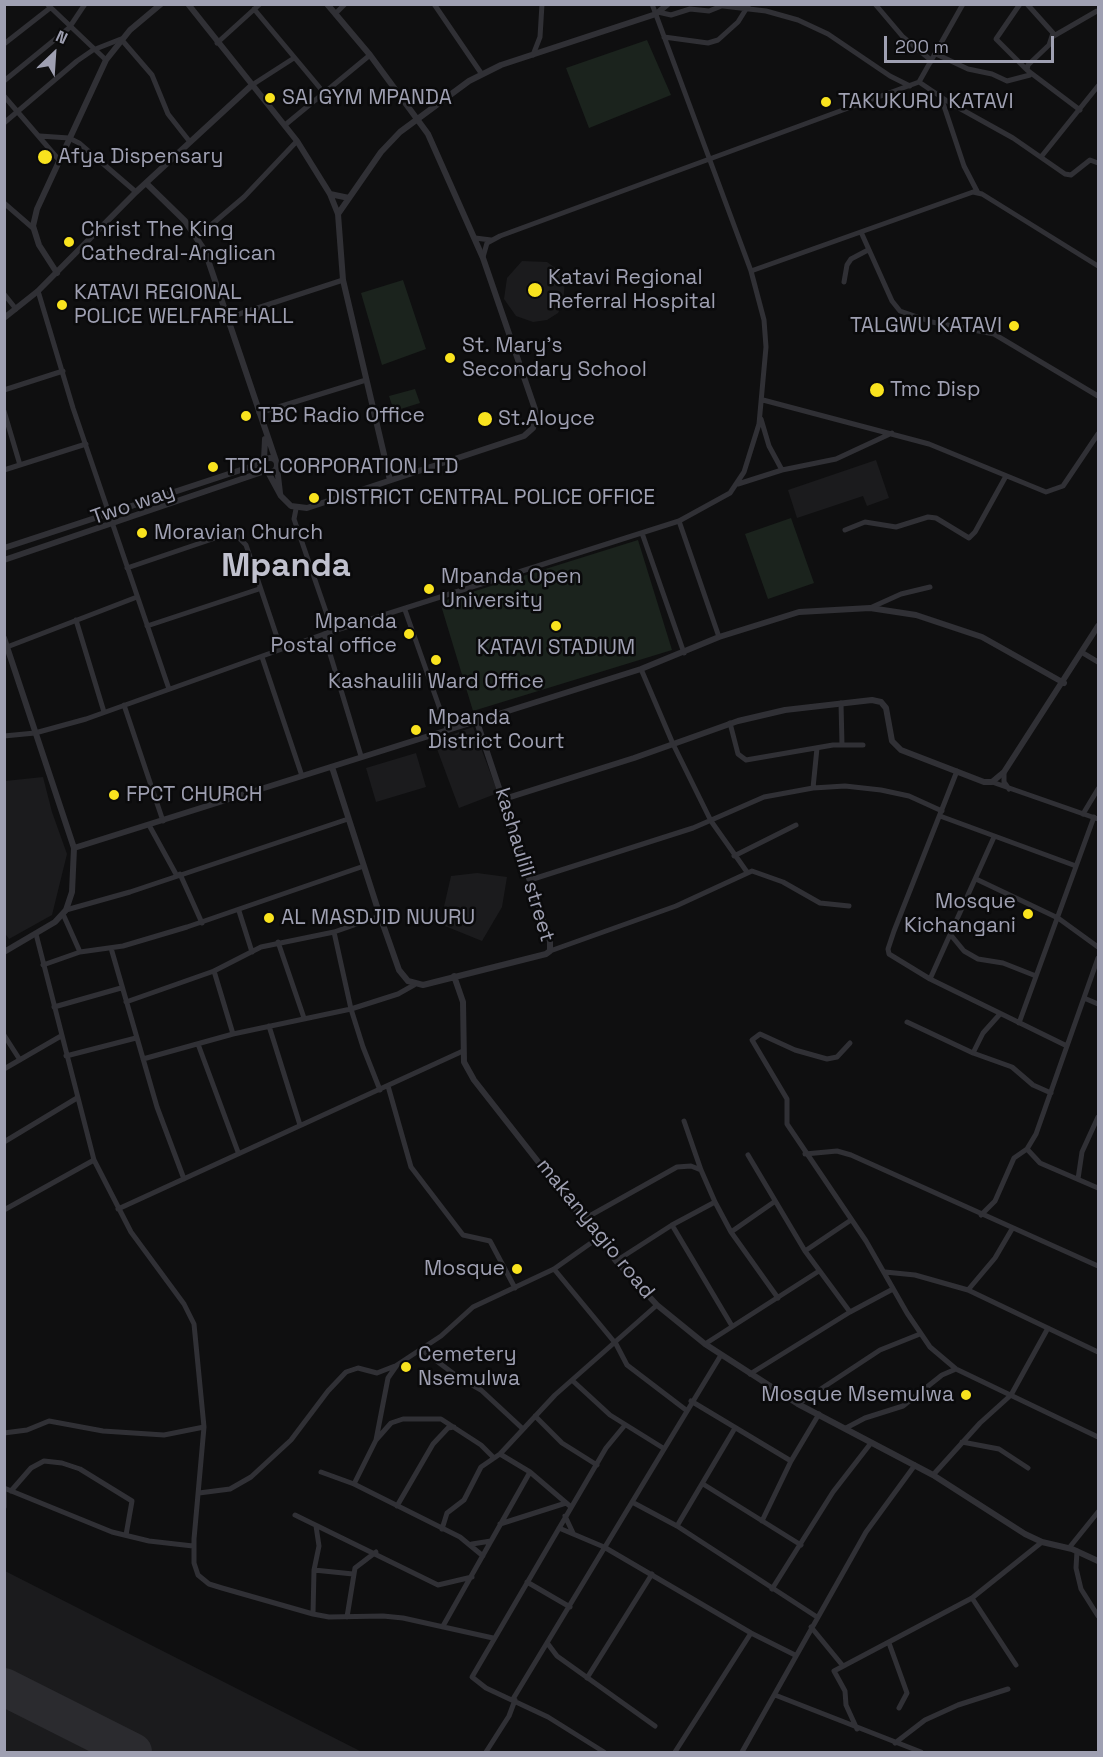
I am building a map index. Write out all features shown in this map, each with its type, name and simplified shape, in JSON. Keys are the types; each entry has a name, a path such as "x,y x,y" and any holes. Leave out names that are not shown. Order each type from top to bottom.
{"street":[{"path":"4,81 69,28 85,4"},
{"path":"57,273 39,245 33,226 38,209 106,60 121,39 161,4"},
{"path":"188,4 297,141 318,170 330,194 338,214 343,280 390,480"},
{"path":"217,43 260,4"},
{"path":"265,436 263,461 266,472 281,496 296,508 307,508 524,436 533,428 537,415 483,258 438,153 417,118 370,55 327,4"},
{"path":"335,14 345,4"},
{"path":"532,56 540,37 542,4"},
{"path":"652,4 708,161 751,271 764,320 766,347 763,400 750,457 738,484"},
{"path":"338,214 381,152 417,118 481,73 657,13 668,4"},
{"path":"875,4 903,37 932,62"},
{"path":"475,238 491,240 919,82 963,4"},
{"path":"1020,4 996,39 1030,75 1080,110"},
{"path":"1026,4 1052,30 1052,37 1049,45 1026,69"},
{"path":"1052,37 1098,12 1091,4"},
{"path":"436,5 481,73"},
{"path":"657,13 671,15 690,9 709,11 724,5 748,6 798,20 828,34 890,76 910,86"},
{"path":"4,44 48,6 106,60"},
{"path":"664,37 708,43 718,40 738,22 748,6"},
{"path":"254,9 325,94"},
{"path":"4,123 58,75 93,50 121,39"},
{"path":"121,39 152,75 168,114 190,142"},
{"path":"936,54 968,69 992,74 1006,81 1030,75"},
{"path":"285,125 370,55"},
{"path":"4,318 38,291 136,192 252,85 294,58"},
{"path":"919,82 1065,174 1071,175 1090,160 1098,163"},
{"path":"1041,157 1098,86"},
{"path":"4,96 59,160"},
{"path":"940,96 964,166 978,193 1098,266"},
{"path":"40,136 69,138 88,150 136,192"},
{"path":"197,237 244,198 297,141"},
{"path":"146,183 177,212 197,237 209,261 265,436 276,463 281,496"},
{"path":"751,271 978,193"},
{"path":"330,194 349,198"},
{"path":"4,203 35,231"},
{"path":"861,232 892,302 900,311 932,322 994,334 1098,396"},
{"path":"483,258 485,247 491,240"},
{"path":"844,282 847,265 868,250"},
{"path":"227,318 343,280"},
{"path":"38,291 112,524 169,689"},
{"path":"4,294 16,309"},
{"path":"4,390 63,371"},
{"path":"259,413 366,380"},
{"path":"763,400 893,433 956,454 1037,490 1058,490 1074,474 1098,434"},
{"path":"4,411 20,465"},
{"path":"760,417 769,446 782,470"},
{"path":"4,736 35,733 104,712 324,634 679,521 714,504 738,484 782,470 836,459 893,433"},
{"path":"4,470 86,444"},
{"path":"263,461 271,458 276,463"},
{"name":"Two way","path":"4,548 263,461"},
{"path":"4,560 274,471 276,463"},
{"path":"845,530 865,522 896,527 928,517 936,518 969,538 975,532 1006,476"},
{"path":"251,478 260,477 272,482"},
{"path":"296,508 294,519 333,632"},
{"path":"679,521 719,637"},
{"path":"127,568 230,533 241,538 246,545 281,649"},
{"path":"642,533 684,653"},
{"path":"870,608 901,594 930,587"},
{"path":"147,626 259,589"},
{"path":"7,646 137,597"},
{"path":"74,849 476,719 640,669 719,637 800,612 870,608 916,615 962,628 999,644 1064,683"},
{"path":"405,610 447,729"},
{"path":"76,620 104,712"},
{"path":"992,782 1004,772 1064,683 1098,626"},
{"path":"324,634 361,756"},
{"path":"4,638 74,849 72,892 65,912 81,952"},
{"path":"1083,652 1098,662"},
{"path":"262,657 302,776"},
{"path":"640,669 673,744 711,821 747,872"},
{"path":"504,799 730,723 785,710 872,700 881,702 886,708 890,735 896,746 915,757 1096,818 1076,866 1019,1023"},
{"path":"841,703 842,745"},
{"path":"124,705 163,821"},
{"name":"kashaulili street","path":"454,976 550,951 550,941 476,719"},
{"path":"730,723 738,754 746,760 817,748 863,745"},
{"path":"813,788 817,748"},
{"path":"332,767 399,970 403,977 414,985"},
{"path":"957,771 888,949 895,959 930,979 1067,1046"},
{"path":"1004,772 1004,782 1011,791"},
{"path":"530,880 711,821 764,797 813,788 844,786 909,796 941,814 994,837 1076,866"},
{"path":"1083,814 1098,789"},
{"path":"4,952 36,934 65,912 348,819"},
{"path":"149,825 179,875 202,923"},
{"path":"734,856 787,827 796,825"},
{"path":"930,979 994,837"},
{"path":"42,965 81,952 111,948 202,923 364,866"},
{"path":"550,951 676,906 747,872 759,871 766,878 780,881 820,903 849,906"},
{"path":"976,879 1058,918 1098,947"},
{"path":"238,911 252,952"},
{"path":"126,1002 214,971 278,942 334,932 380,916"},
{"path":"334,932 351,1009 380,1090"},
{"path":"36,934 60,1036 94,1160 131,1232 190,1315 196,1335 204,1427 194,1546 196,1570 209,1584 313,1614 347,1617 383,1616 443,1626 493,1638"},
{"path":"950,934 964,951 978,959 1003,963 1036,976"},
{"path":"278,942 304,1018"},
{"path":"111,948 136,1038 184,1179"},
{"path":"981,1215 995,1201 1014,1158 1027,1149 1036,1134 1098,958"},
{"path":"214,971 233,1034"},
{"path":"143,1059 233,1034 351,1009 398,994 414,985 423,985 454,976"},
{"name":"makanyagio road","path":"454,976 463,1002 462,1051 464,1062 474,1080 616,1261 657,1305 705,1344 798,1404 933,1475 1042,1542 1070,1548 1098,1562"},
{"path":"54,1008 121,988"},
{"path":"1084,998 1098,1004"},
{"path":"973,1053 983,1033 1000,1014"},
{"path":"907,1022 973,1053 1012,1067 1033,1085 1050,1093"},
{"path":"269,1026 300,1125"},
{"path":"850,1043 837,1057 827,1059 795,1050 760,1034 753,1038 752,1043 786,1100 786,1124 885,1272 920,1334 941,1358 956,1369 1098,1437"},
{"path":"4,1035 20,1060"},
{"path":"4,1069 60,1036"},
{"path":"66,1056 136,1038"},
{"path":"198,1044 238,1152"},
{"path":"118,1209 462,1051"},
{"path":"388,1086 411,1167 466,1237 490,1241 514,1288"},
{"path":"4,1142 76,1098"},
{"path":"1078,1179 1082,1152 1096,1130 1098,1117"},
{"path":"684,1121 700,1170 731,1232 778,1298"},
{"path":"1027,1149 1040,1163 1098,1188"},
{"path":"805,1154 837,1151 851,1155 1098,1266"},
{"path":"748,1155 805,1251 850,1312"},
{"path":"4,1210 94,1160"},
{"path":"584,1219 677,1167 691,1166 700,1170"},
{"path":"616,1261 672,1225 716,1202"},
{"path":"731,1232 774,1202"},
{"path":"805,1251 851,1220"},
{"path":"672,1225 732,1326"},
{"path":"968,1290 995,1258 1012,1229"},
{"path":"199,1493 230,1489 250,1477 291,1440 328,1391 346,1372 358,1368 378,1373 397,1365 422,1350 461,1320 473,1307 554,1269 598,1238"},
{"path":"554,1269 616,1344 622,1358 637,1376 686,1410"},
{"path":"705,1344 819,1270"},
{"path":"885,1272 915,1275 968,1290 1098,1352"},
{"path":"750,1374 850,1312 893,1289"},
{"path":"442,1529 447,1513 464,1500 478,1471 500,1454 535,1416 657,1305"},
{"path":"933,1475 962,1442 1011,1395 1048,1328"},
{"path":"798,1404 880,1350 920,1334"},
{"path":"422,1350 458,1377 481,1390 523,1429"},
{"path":"486,1752 509,1716 514,1699 721,1354"},
{"path":"354,1484 376,1440 388,1378 397,1365"},
{"path":"846,1428 865,1418 903,1406 942,1375 956,1369"},
{"path":"573,1381 625,1425 663,1448"},
{"path":"691,1401 792,1461"},
{"path":"762,1521 819,1414"},
{"path":"535,1416 562,1443 597,1465"},
{"path":"376,1440 392,1423 403,1419 438,1418 481,1445 494,1458"},
{"path":"4,1433 27,1430 49,1421 103,1431 164,1435 204,1427"},
{"path":"602,1752 514,1699 486,1688 472,1677 559,1528 569,1505 625,1425"},
{"path":"397,1506 433,1444 448,1428 454,1427"},
{"path":"677,1526 735,1428"},
{"path":"962,1442 999,1449 1029,1468"},
{"path":"772,1588 833,1492 872,1443"},
{"path":"506,1448 511,1461"},
{"path":"500,1454 530,1472 569,1505"},
{"path":"4,1508 6,1489 31,1468 44,1461 62,1463 80,1469 132,1501 126,1535"},
{"path":"742,1752 866,1532 915,1466"},
{"path":"321,1472 354,1484 472,1544 483,1556"},
{"path":"443,1626 530,1472"},
{"path":"703,1484 801,1545"},
{"path":"6,1489 59,1512 149,1542 194,1546"},
{"path":"632,1502 677,1526 818,1617"},
{"path":"501,1524 569,1505"},
{"path":"1070,1548 1098,1512"},
{"path":"296,1515 376,1552 438,1586 471,1577"},
{"path":"565,1516 573,1533"},
{"path":"313,1614 314,1570 319,1546 316,1526"},
{"path":"559,1528 604,1547 751,1633 795,1655"},
{"path":"472,1544 491,1541"},
{"path":"857,1729 846,1705 845,1691 833,1674 843,1666 972,1598 1042,1542"},
{"path":"1077,1551 1076,1568 1081,1589 1098,1616"},
{"path":"347,1617 354,1574 358,1565 376,1552"},
{"path":"314,1570 354,1574"},
{"path":"587,1678 652,1574"},
{"path":"527,1582 570,1607"},
{"path":"972,1598 1016,1665"},
{"path":"811,1627 843,1666"},
{"path":"675,1752 751,1633"},
{"path":"889,1643 907,1690 905,1700 899,1708"},
{"path":"548,1644 555,1655 655,1726"},
{"path":"895,1743 925,1720 958,1705 1008,1689"},
{"path":"775,1695 857,1729 921,1752"}],"shaded area":[{"path":"647,40 671,95 589,128 566,68"},
{"name":"Katavi Regional Referral Hospital","path":"522,261 547,262 558,270 565,281 563,303 558,313 547,320 533,322 516,316 504,299 507,278"},
{"path":"403,280 426,349 382,365 361,293"},
{"path":"415,389 420,403 394,411 389,396"},
{"path":"876,460 889,498 867,506 863,496 797,518 788,490"},
{"path":"791,518 814,583 768,599 745,534"},
{"name":"KATAVI STADIUM","path":"638,540 672,650 473,711 440,602"},
{"path":"473,727 498,793 459,808 434,741"},
{"path":"416,753 426,787 376,802 366,768"},
{"path":"43,777 52,812 67,854 52,915 9,939 4,932 5,781"},
{"path":"477,873 507,877 502,907 482,941 440,924 451,876"},
{"path":"5,1571 362,1752 5,1752"}],"runway":[{"path":"4,1687 133,1752"}],"place":[{"name":"SAI GYM MPANDA","path":"270,98"},
{"name":"TAKUKURU KATAVI","path":"826,102"},
{"name":"Afya Dispensary","path":"45,157"},
{"name":"Christ The King Cathedral-Anglican","path":"69,242"},
{"name":"Katavi Regional Referral Hospital","path":"535,290"},
{"name":"KATAVI REGIONAL POLICE WELFARE HALL","path":"62,305"},
{"name":"TALGWU KATAVI","path":"1014,326"},
{"name":"St. Mary's Secondary School","path":"450,358"},
{"name":"Tmc Disp","path":"877,390"},
{"name":"TBC Radio Office","path":"246,416"},
{"name":"St.Aloyce","path":"485,419"},
{"name":"TTCL CORPORATION LTD","path":"213,467"},
{"name":"DISTRICT CENTRAL POLICE OFFICE","path":"314,498"},
{"name":"Moravian Church","path":"142,533"},
{"name":"Mpanda Open University","path":"429,589"},
{"name":"KATAVI STADIUM","path":"556,626"},
{"name":"Mpanda Postal office","path":"409,634"},
{"name":"Kashaulili Ward Office","path":"436,660"},
{"name":"Mpanda District Court","path":"416,730"},
{"name":"FPCT CHURCH","path":"114,795"},
{"name":"Mosque Kichangani","path":"1028,914"},
{"name":"AL MASDJID NUURU","path":"269,918"},
{"name":"Mosque","path":"517,1269"},
{"name":"Cemetery Nsemulwa","path":"406,1367"},
{"name":"Mosque Msemulwa","path":"966,1395"}],"district":[{"name":"Mpanda","path":"286,567"}]}
